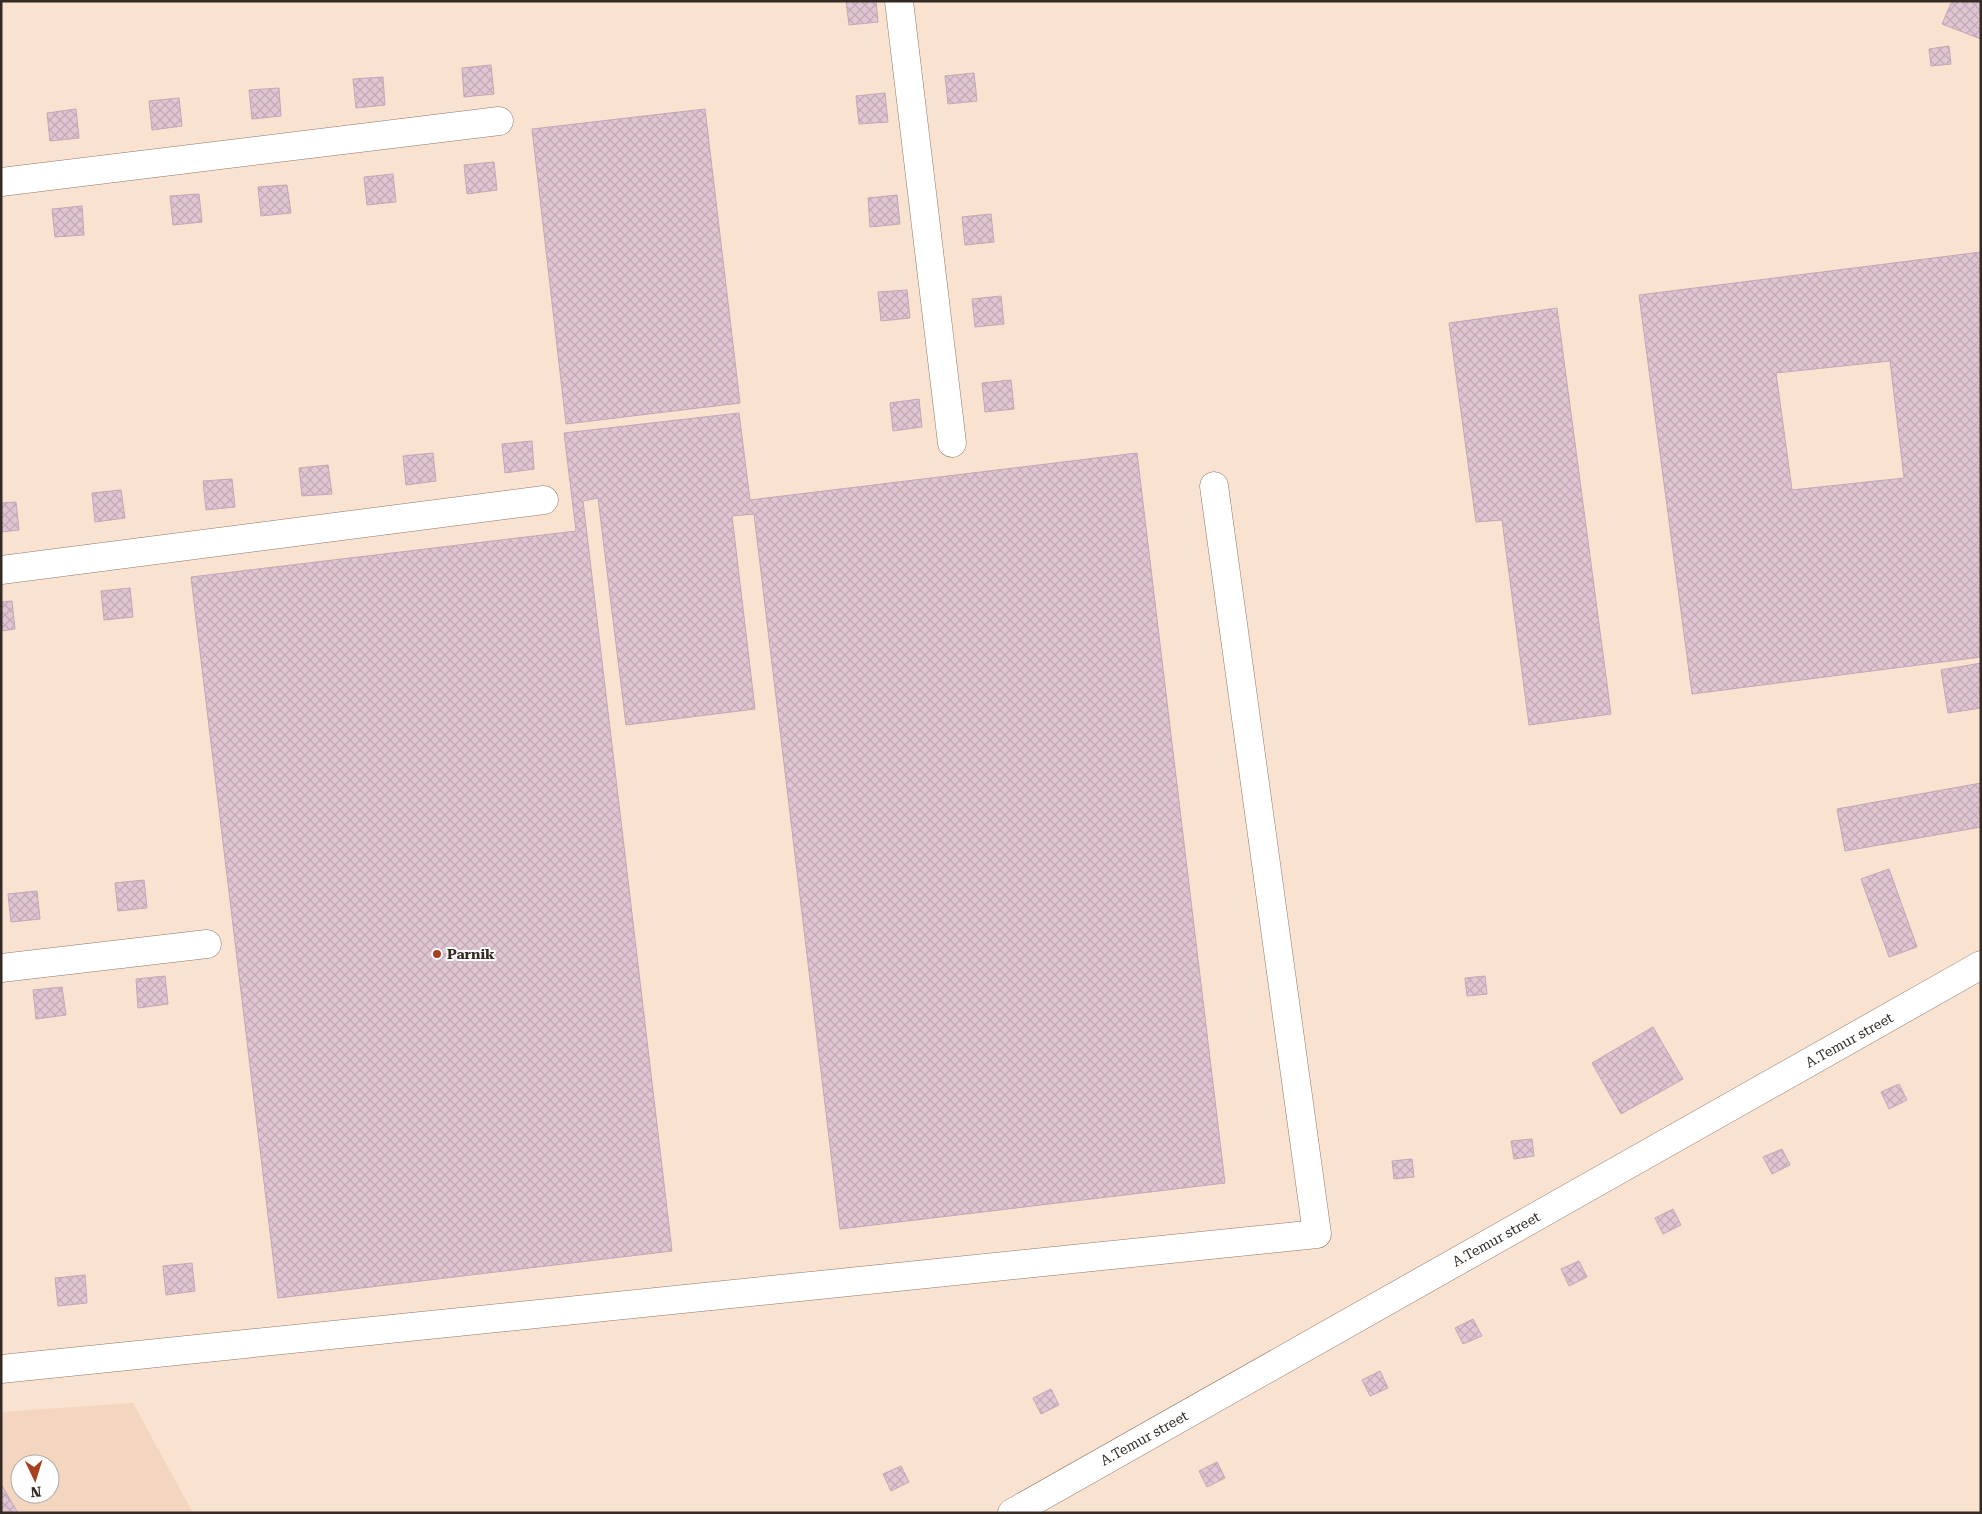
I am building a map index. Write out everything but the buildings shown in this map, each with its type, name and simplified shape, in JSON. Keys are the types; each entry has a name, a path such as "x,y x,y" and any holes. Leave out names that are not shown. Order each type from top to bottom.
{"street":[{"path":"899,1 952,443"},
{"path":"1,182 499,121"},
{"path":"1,1369 1317,1234 1214,486"},
{"path":"1,570 544,500"},
{"path":"1,968 207,944"},
{"name":"A.Temur street","path":"1012,1513 1981,965"}],"shaded area":[{"path":"133,1403 193,1513 1,1513 1,1412"}],"place":[{"name":"Parnik","path":"437,954"}]}
